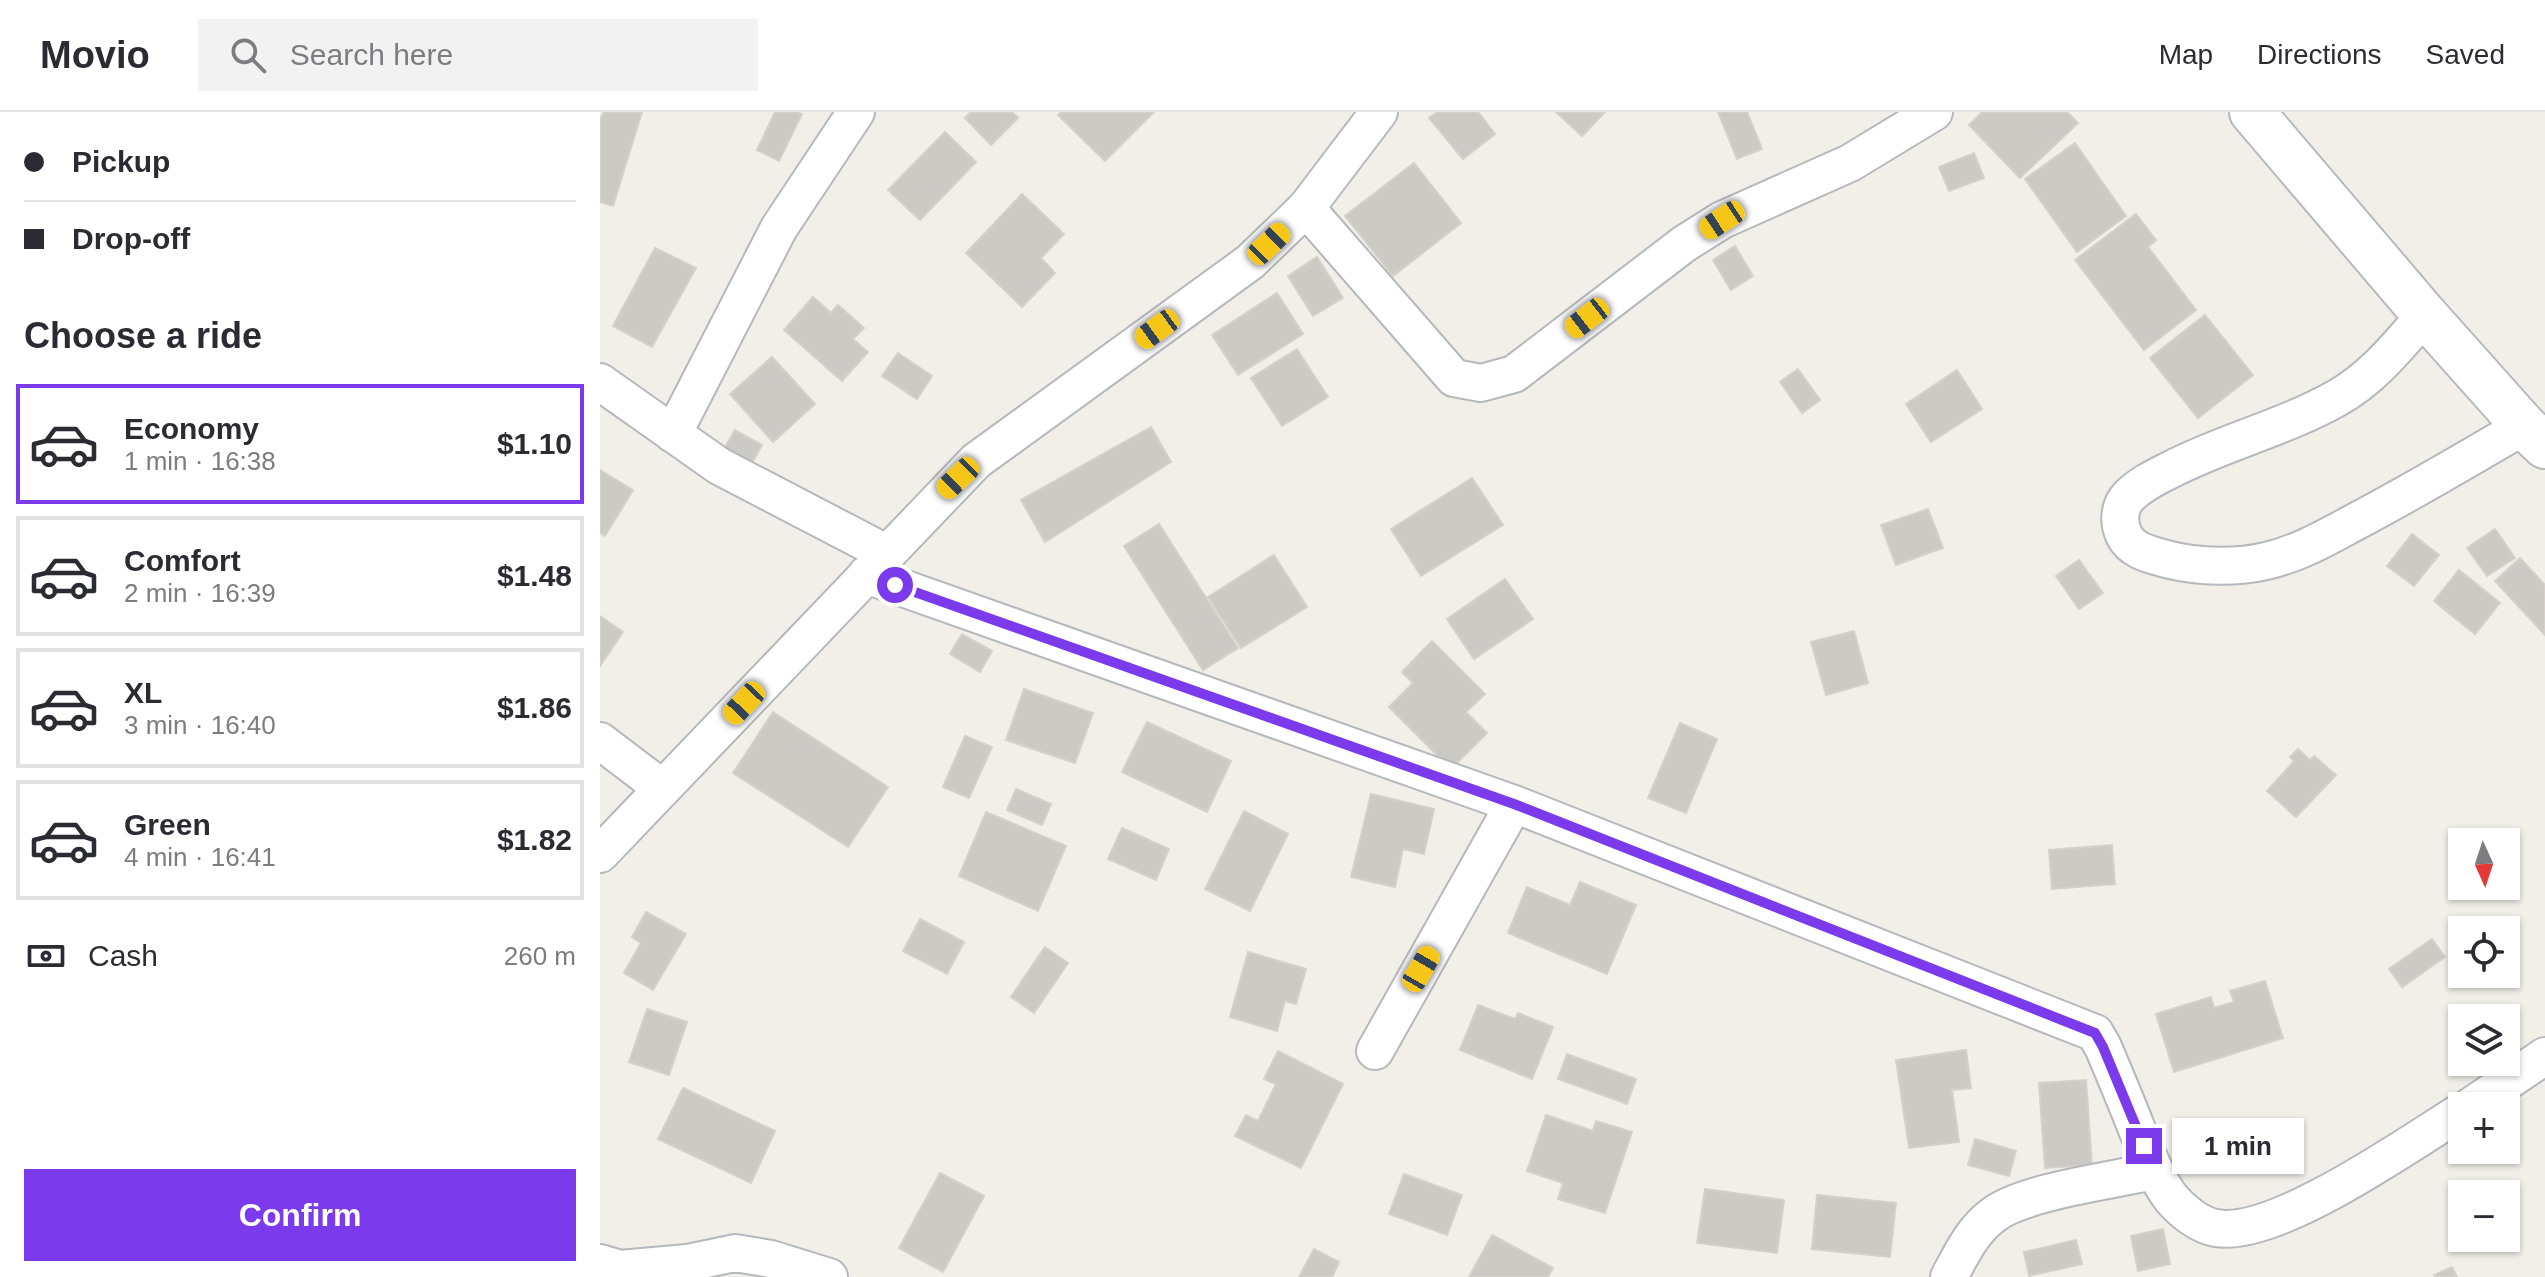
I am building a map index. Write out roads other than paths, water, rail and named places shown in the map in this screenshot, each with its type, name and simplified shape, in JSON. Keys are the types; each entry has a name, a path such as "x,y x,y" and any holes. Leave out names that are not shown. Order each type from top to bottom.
{"street":[{"path":"673,434 779,228 856,112"},
{"path":"600,854 976,461 1250,262 1306,208 1379,112"},
{"path":"2252,112 2425,315 2534,436 2311,545 2266,561 2230,565 2188,564 2144,553 2127,542 2121,530 2120,512 2127,498 2144,483 2190,460 2338,398 2365,379 2425,315"},
{"path":"1306,208 1454,378 1481,383 1514,374 1684,244 1722,220 1850,163 1927,114"},
{"path":"600,382 719,466 876,564 1514,804 2095,1033 2154,1171 2186,1213 2215,1228 2249,1226 2326,1195 2448,1120"},
{"path":"600,741 662,788"},
{"path":"1375,1051 1514,804"},
{"path":"2492,1092 2545,1056"},
{"path":"1949,1277 1974,1233 1993,1214 2021,1200 2154,1171"},
{"path":"600,1263 620,1269 687,1263 735,1253 771,1259 829,1277"}]}
